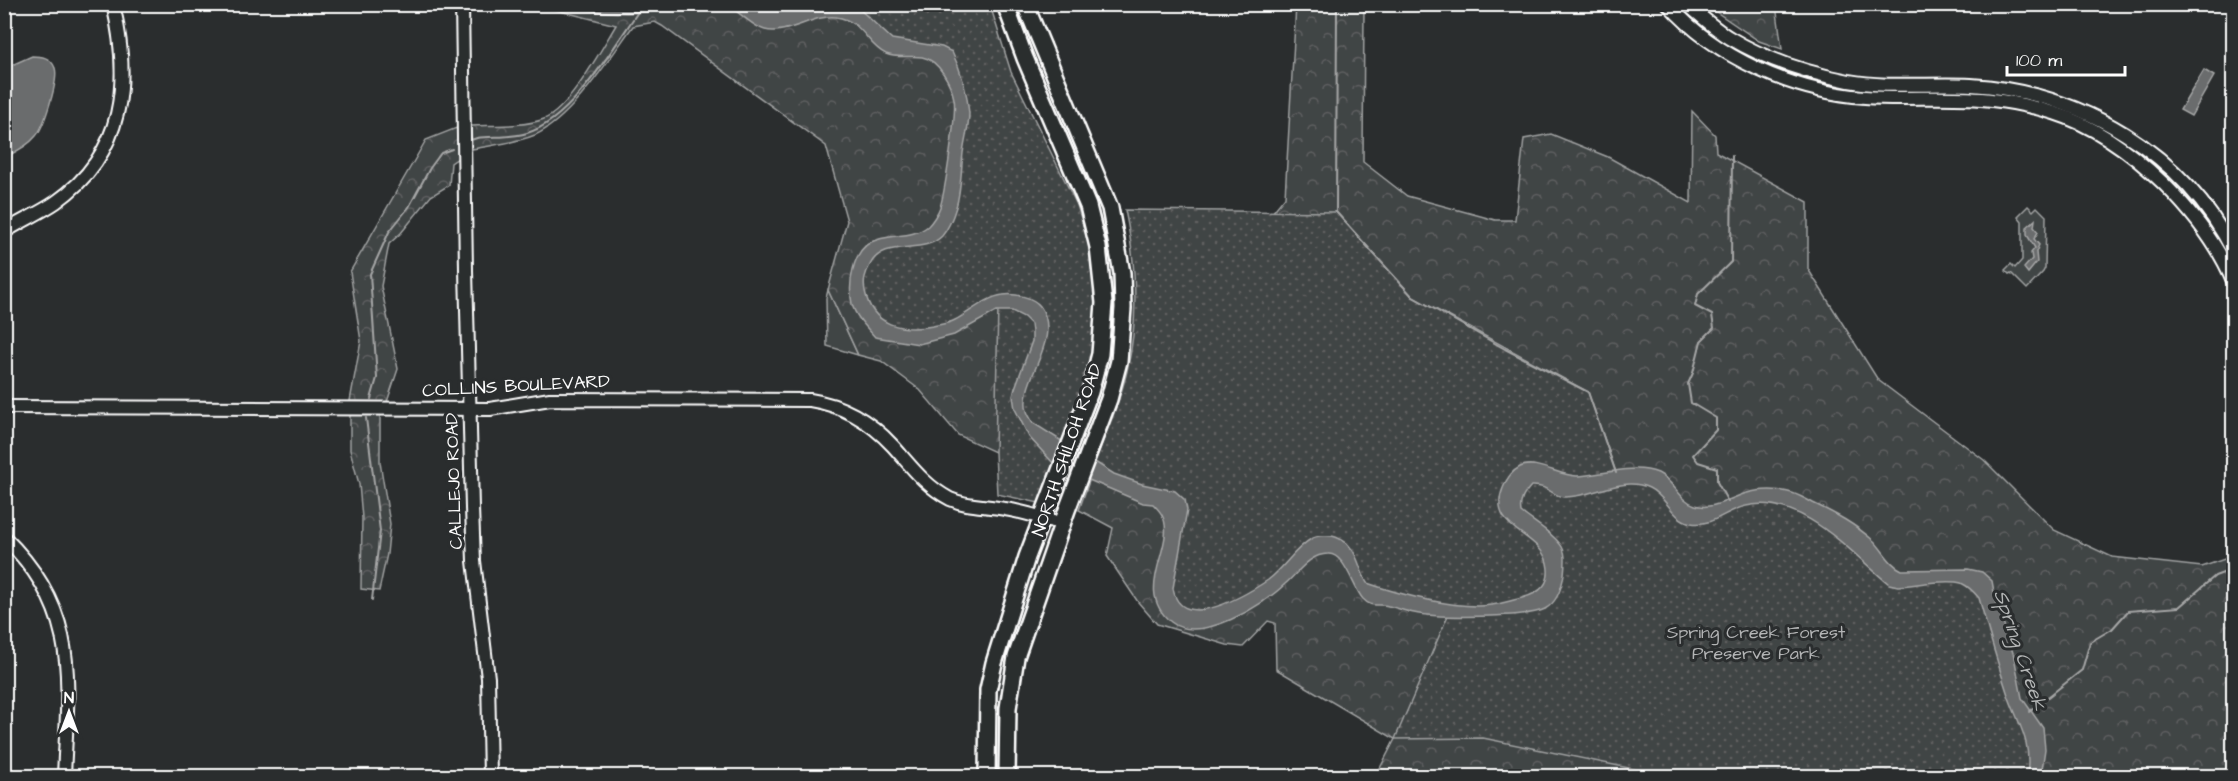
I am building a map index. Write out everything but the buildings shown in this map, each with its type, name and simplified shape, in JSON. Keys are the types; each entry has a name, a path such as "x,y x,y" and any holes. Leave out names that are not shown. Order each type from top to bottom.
{"main road":[{"name":"NORTH SHILOH ROAD","path":"987,777 991,674 1008,614 1096,370 1104,315 1102,275 1088,206 1025,58 1005,4"},
{"name":"NORTH SHILOH ROAD","path":"1007,777 1008,708 1014,667 1021,640 1115,377 1123,325 1122,273 1110,208 1042,50 1025,4"}],"street":[{"path":"4,232 56,202 75,186 87,174 109,140 123,87 122,50 113,4"},
{"name":"CALLEJO ROAD","path":"462,4 474,561 488,678 490,777"},
{"path":"1668,4 1712,42 1742,62 1814,88 1865,97 1991,100 2056,114 2072,120 2134,156 2182,202 2206,231 2234,284"},
{"path":"1688,4 1728,37 1767,58 1808,72 1852,82 1973,85 2006,89 2056,100 2094,115 2132,137 2169,166 2195,195 2227,239 2234,253"},
{"name":"COLLINS BOULEVARD","path":"4,407 490,409 550,399 810,400 849,411 864,420 894,447 922,481 951,499 964,504 1000,508 1042,518 1065,517"},
{"path":"4,537 21,553 39,576 56,610 63,636 66,676 64,777"}],"green space":[{"path":"536,5 858,5 979,25 1008,448 995,452 958,435 920,390 881,361 858,355 828,290 847,221 826,146 655,22 633,26 576,102 549,127 520,140 472,149 471,126 536,122 554,113 564,104 584,77 616,25"},
{"path":"746,5 990,5 1011,72 1077,205 1091,251 1100,305 1090,364 1039,503 997,494 995,452 998,306 919,339 871,320 858,275 868,254 936,232 962,112 951,65 876,34 833,8 779,22"},
{"name":"Spring Creek Forest Preserve Park","path":"1296,5 1364,5 1363,162 1407,196 1495,220 1515,220 1524,139 1551,134 1608,157 1691,203 1692,111 1715,135 1716,152 1808,202 1808,269 1878,380 1984,460 2054,530 2112,557 2202,567 2233,556 2233,776 1922,776 1649,772 1645,776 1376,776 1395,739 1276,669 1275,623 1268,621 1243,647 1227,645 1157,624 1138,602 1107,556 1113,528 1079,510 1116,404 1285,197"},
{"path":"1706,5 1776,5 1782,49 1759,41"},
{"path":"459,127 458,158 451,163 449,185 431,196 389,244 381,286 398,369 387,402 350,401 361,341 350,272 426,140"},
{"path":"2028,206 2033,211 2037,207 2046,216 2045,268 2027,289 2005,270 2011,264 2015,268 2022,260 2022,221 2018,216"},
{"name":"Spring Creek Forest Preserve Park","path":"1125,210 1336,212 1413,297 1588,392 1618,478 1656,482 1685,517 1762,497 1785,498 1899,581 1967,579 1983,592 2023,716 2033,776 1653,776 1648,772 1483,738 1395,739 1449,613 1363,585 1337,548 1318,551 1235,614 1174,608 1165,593 1171,505 1091,471 1120,396 1131,351 1135,290 1132,250"},
{"path":"828,290 858,355 827,346 826,298"},
{"path":"350,415 380,415 380,462 390,524 387,554 379,591 361,589 362,518 359,484 350,450"}],"shaded area":[{"path":"686,4 671,9 639,12 592,10 561,5"},
{"path":"728,5 758,5 776,11 806,5 855,5 892,39 942,47 952,52 963,81 969,113 955,211 942,236 934,242 884,251 876,257 865,278 864,287 869,303 881,319 890,324 921,328 950,322 997,296 1023,296 1037,303 1046,319 1047,332 1026,399 1029,416 1033,423 1114,474 1142,484 1175,491 1185,500 1187,510 1173,588 1178,602 1188,609 1201,610 1215,607 1245,594 1274,575 1305,543 1324,536 1338,538 1349,546 1367,583 1395,592 1445,603 1477,606 1499,604 1528,596 1543,587 1546,582 1547,563 1535,544 1508,522 1502,513 1500,502 1503,488 1510,476 1517,469 1526,465 1540,466 1577,476 1628,469 1648,470 1663,476 1690,503 1702,506 1715,505 1752,492 1770,490 1787,492 1802,497 1852,524 1874,541 1890,561 1902,570 1968,569 1982,572 1992,581 2014,656 2022,698 2043,728 2045,749 2041,776 2027,776 2026,742 2007,692 1979,598 1973,591 1964,584 1955,582 1898,586 1889,584 1842,543 1806,517 1786,508 1766,504 1739,508 1699,524 1684,521 1655,492 1639,485 1618,485 1564,497 1542,487 1531,486 1523,498 1521,512 1556,539 1565,554 1561,589 1553,602 1545,609 1502,616 1460,616 1425,615 1386,605 1372,605 1359,594 1339,559 1328,554 1309,561 1275,593 1231,619 1198,629 1183,628 1171,622 1160,609 1155,596 1155,582 1165,540 1165,527 1160,512 1153,504 1143,503 1056,466 1029,437 1015,409 1013,396 1015,388 1032,341 1031,324 1024,317 1012,311 997,311 954,335 919,344 875,337 862,322 852,304 851,279 859,253 878,239 922,230 928,226 940,207 950,152 954,99 947,80 939,68 922,57 886,54 879,50 859,28 845,19 828,17 773,31 756,26"},
{"path":"32,56 48,59 55,68 55,82 50,103 36,136 26,146 5,157 5,68"},
{"path":"2204,70 2214,76 2191,116 2180,110"},
{"path":"2035,220 2034,227 2038,232 2034,239 2039,245 2036,252 2037,262 2028,273 2024,268 2032,259 2031,253 2035,248 2027,235 2027,227"}],"waterway":[{"path":"1337,4 1336,212 1413,297 1505,349 1588,392 1616,473"},
{"path":"1742,8 1743,4"},
{"path":"471,140 521,135 544,125 560,113 591,80 640,9"},
{"path":"371,399 377,378 370,274 389,232 409,207 430,168 441,153 452,149"},
{"path":"1728,502 1717,482 1717,468 1698,462 1693,455 1716,430 1716,418 1691,403 1688,384 1701,341 1714,328 1712,315 1695,306 1698,294 1731,262 1732,156"},
{"path":"366,418 380,531 372,600"},
{"name":"Spring Creek","path":"2029,712 2082,670 2090,642 2112,629 2128,611 2179,607 2215,576 2234,569"}]}
